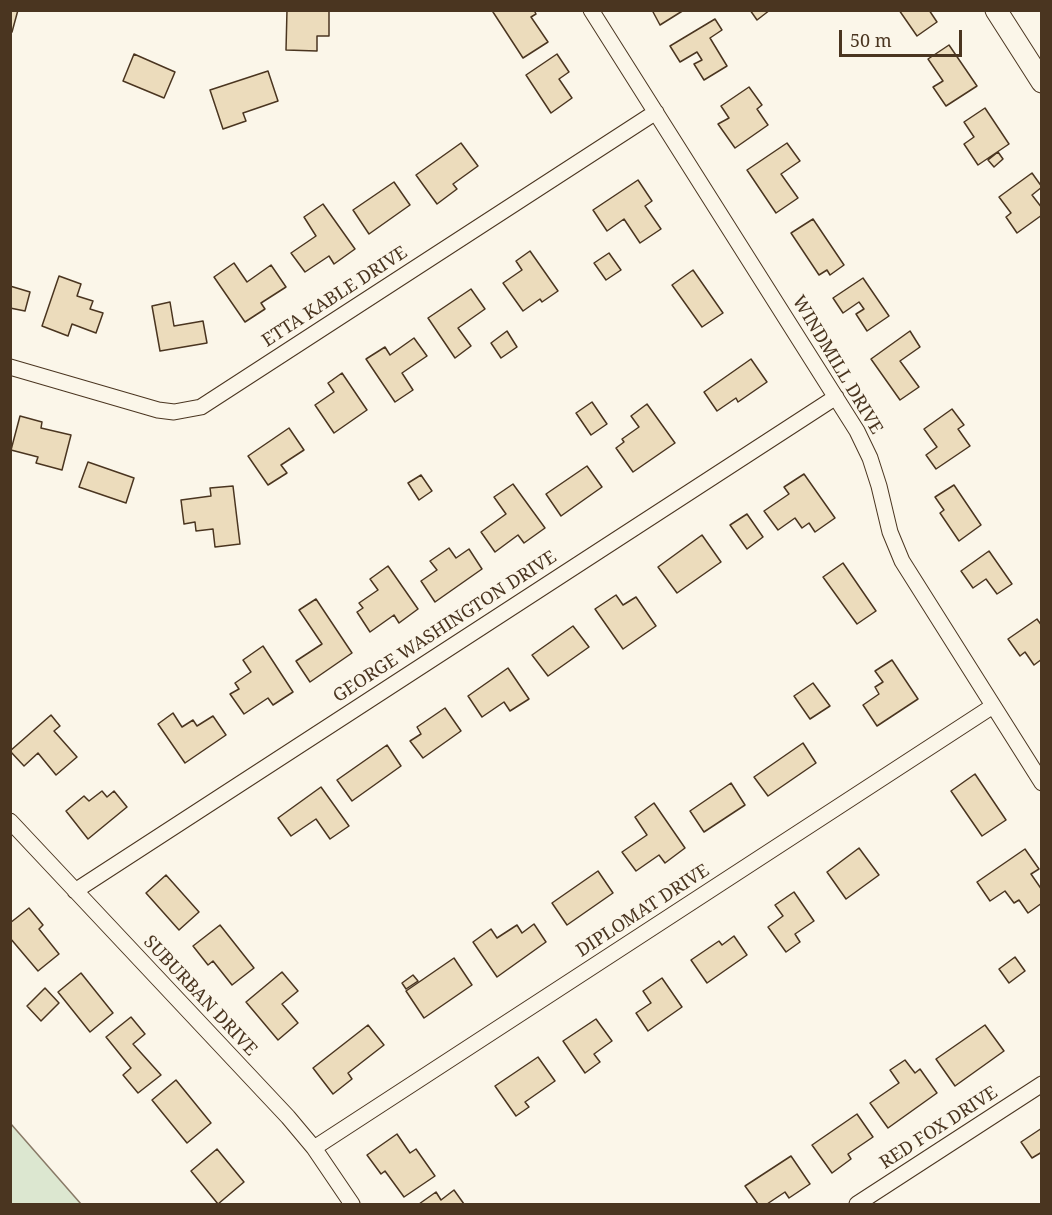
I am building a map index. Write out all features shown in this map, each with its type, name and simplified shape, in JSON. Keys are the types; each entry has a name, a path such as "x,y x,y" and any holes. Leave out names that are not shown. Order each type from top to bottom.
{"street":[{"name":"WINDMILL DRIVE","path":"591,10 857,431 870,458 890,532 902,561 1041,783"},
{"path":"996,10 1041,82"},
{"name":"ETTA KABLE DRIVE","path":"10,367 158,410 174,412 201,407 656,112"},
{"name":"GEORGE WASHINGTON DRIVE","path":"75,891 836,397"},
{"name":"DIPLOMAT DRIVE","path":"314,1148 993,706"},
{"name":"SUBURBAN DRIVE","path":"10,821 288,1117 314,1148 352,1204"},
{"name":"RED FOX DRIVE","path":"857,1204 1041,1084"}],"green space":[{"path":"11,1124 81,1204 11,1204"}],"building":[{"path":"10,10 18,10 12,32 10,32"},
{"path":"287,10 329,10 329,36 317,36 317,51 286,50"},
{"path":"496,10 534,10 536,14 531,17 548,42 523,58 493,12"},
{"path":"652,10 684,10 660,25"},
{"path":"750,10 770,10 757,20"},
{"path":"899,10 929,10 937,22 917,36"},
{"path":"715,19 722,30 710,38 727,66 704,80 694,64 702,60 697,52 680,62 670,46"},
{"path":"949,45 977,86 946,106 933,87 943,81 928,59"},
{"path":"134,54 175,72 164,98 123,81"},
{"path":"557,54 569,72 559,79 572,98 551,113 526,75"},
{"path":"268,71 278,101 243,113 246,121 223,129 210,90"},
{"path":"749,87 762,105 757,109 768,125 735,148 718,124 729,118 721,106"},
{"path":"985,108 1009,144 978,165 964,144 974,137 964,122"},
{"path":"461,143 478,166 453,184 457,189 437,204 416,175"},
{"path":"787,143 800,161 781,174 798,198 776,213 747,170"},
{"path":"998,152 1003,159 994,167 988,160"},
{"path":"1032,173 1042,187 1032,195 1042,208 1042,215 1017,233 1006,217 1011,213 999,197"},
{"path":"638,180 652,201 645,206 661,229 640,243 624,219 607,231 593,210"},
{"path":"394,182 410,205 369,234 353,210"},
{"path":"323,204 355,249 334,264 329,256 305,272 291,253 316,236 304,217"},
{"path":"813,219 844,265 830,275 827,270 819,275 791,233"},
{"path":"530,251 558,291 542,302 540,299 523,311 503,283 522,270 516,261"},
{"path":"609,253 621,270 606,280 594,263"},
{"path":"234,263 247,282 271,265 286,287 261,303 265,309 245,322 214,277"},
{"path":"693,270 723,313 702,327 672,285"},
{"path":"59,276 81,284 77,296 93,301 90,309 103,313 96,333 72,324 68,336 42,326"},
{"path":"863,278 889,316 867,331 856,314 864,309 859,302 843,313 833,298"},
{"path":"10,286 30,292 25,311 10,308"},
{"path":"471,289 485,309 458,328 471,346 455,358 428,318"},
{"path":"170,302 174,326 203,321 207,343 160,351 152,306"},
{"path":"507,331 517,347 501,358 491,343"},
{"path":"910,331 920,347 900,361 919,387 900,400 871,359"},
{"path":"414,338 427,356 402,373 413,390 395,402 366,359 385,347 390,355"},
{"path":"751,359 767,382 738,402 736,398 717,411 704,392"},
{"path":"342,373 367,410 334,433 315,405 334,392 328,383"},
{"path":"592,402 607,424 591,435 576,413"},
{"path":"647,404 675,443 633,472 616,448 624,442 622,439 639,427 631,416"},
{"path":"952,409 964,425 958,429 970,446 936,469 926,455 937,447 924,429"},
{"path":"20,416 42,422 41,428 71,435 62,470 36,463 38,457 11,450"},
{"path":"289,428 304,450 281,465 287,473 268,485 248,456"},
{"path":"88,462 134,478 126,503 79,487"},
{"path":"587,466 602,487 561,516 546,494"},
{"path":"804,474 835,518 815,532 809,523 802,528 795,518 778,530 764,511 789,494 784,487"},
{"path":"421,475 432,491 419,500 408,483"},
{"path":"513,484 545,528 524,543 518,535 495,552 481,532 506,514 494,497"},
{"path":"954,485 981,525 959,541 940,513 944,510 935,497"},
{"path":"233,486 240,544 215,547 213,529 196,531 195,522 184,524 181,500 211,496 210,488"},
{"path":"747,514 763,537 747,549 730,525"},
{"path":"702,535 721,562 677,593 658,567"},
{"path":"449,548 456,558 469,549 482,569 435,602 421,581 437,570 430,561"},
{"path":"989,551 1012,584 997,594 986,579 973,588 961,571"},
{"path":"843,563 876,611 857,624 823,577"},
{"path":"388,566 418,609 399,623 394,615 370,632 357,612 363,608 359,603 378,590 370,579"},
{"path":"616,595 623,605 636,597 656,626 623,649 595,609"},
{"path":"316,599 352,653 310,682 296,661 322,644 299,610"},
{"path":"1037,619 1042,626 1042,659 1034,665 1025,652 1020,656 1008,639"},
{"path":"573,626 589,647 548,676 532,655"},
{"path":"263,646 293,692 273,705 268,698 244,714 230,694 239,689 235,683 251,672 243,660"},
{"path":"892,660 918,699 877,726 863,705 879,694 875,687 883,682 875,671"},
{"path":"508,668 529,699 510,711 504,702 482,717 468,696"},
{"path":"813,683 830,706 810,719 794,696"},
{"path":"445,708 461,731 423,758 410,741 421,734 417,727"},
{"path":"173,713 182,727 193,720 197,726 213,716 226,735 185,763 158,724"},
{"path":"51,715 60,726 54,731 77,757 56,775 38,753 24,766 10,751"},
{"path":"803,743 816,763 768,796 754,777"},
{"path":"387,745 401,766 352,801 337,780"},
{"path":"975,774 1006,820 982,836 951,791"},
{"path":"731,783 745,805 704,832 690,811"},
{"path":"321,787 349,826 330,839 316,819 291,836 278,818"},
{"path":"102,791 107,797 114,791 127,807 88,839 66,811 84,796 89,801"},
{"path":"654,803 685,848 665,863 659,855 636,871 622,852 647,835 635,817"},
{"path":"859,848 879,875 846,899 827,872"},
{"path":"1025,849 1039,869 1031,874 1042,890 1042,903 1028,913 1019,900 1014,903 1005,891 990,901 977,882"},
{"path":"598,871 613,893 567,925 552,903"},
{"path":"166,875 199,912 179,930 146,893"},
{"path":"794,892 814,921 795,934 800,942 786,952 768,927 783,916 775,905"},
{"path":"29,908 43,925 39,929 59,954 38,971 10,938 10,923"},
{"path":"534,924 546,942 497,977 473,942 491,929 497,938 517,925 522,933"},
{"path":"220,925 254,968 232,985 213,961 208,965 193,946"},
{"path":"734,936 747,955 707,983 691,960 719,941 722,945"},
{"path":"1015,957 1025,971 1009,983 999,969"},
{"path":"454,958 472,985 424,1018 406,991"},
{"path":"282,972 298,991 282,1004 298,1023 278,1040 246,1002"},
{"path":"81,973 113,1013 90,1032 58,992"},
{"path":"413,975 418,981 406,989 402,983"},
{"path":"662,978 682,1007 648,1031 636,1013 651,1003 643,991"},
{"path":"45,988 59,1003 41,1021 27,1006"},
{"path":"131,1017 145,1034 133,1044 161,1075 138,1093 123,1075 131,1068 106,1037"},
{"path":"596,1019 612,1041 594,1054 600,1062 585,1073 563,1041"},
{"path":"368,1025 384,1045 348,1073 352,1079 333,1094 313,1068"},
{"path":"985,1025 1004,1051 955,1086 936,1059"},
{"path":"538,1057 555,1081 525,1102 529,1107 516,1116 495,1086"},
{"path":"905,1060 915,1073 920,1069 937,1093 888,1128 870,1103 899,1083 890,1070"},
{"path":"176,1080 211,1123 187,1143 152,1100"},
{"path":"857,1114 873,1137 848,1154 851,1159 832,1173 812,1145"},
{"path":"1042,1128 1042,1152 1032,1158 1021,1142"},
{"path":"397,1134 410,1153 416,1149 435,1176 404,1197 385,1171 381,1174 367,1155"},
{"path":"217,1149 244,1182 218,1204 191,1171"},
{"path":"791,1156 810,1184 789,1198 785,1192 767,1204 758,1204 745,1186"},
{"path":"454,1190 464,1204 419,1204 436,1192 441,1200"}]}
